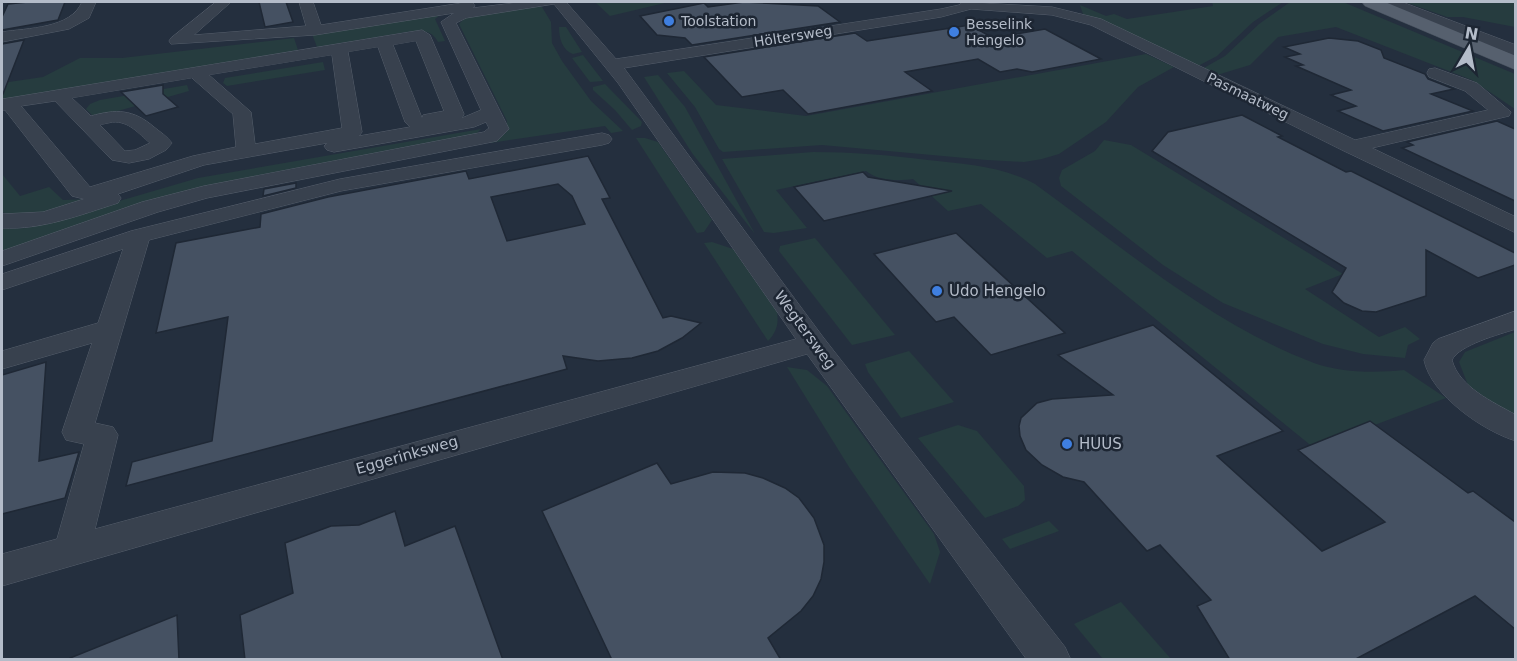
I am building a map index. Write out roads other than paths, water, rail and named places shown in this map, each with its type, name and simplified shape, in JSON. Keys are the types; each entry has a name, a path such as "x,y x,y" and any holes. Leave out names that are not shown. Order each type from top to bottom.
{"main road":[{"path":"1371,2 1467,41 1515,64"}],"street":[{"path":"2,38 64,26 84,15 89,2"},
{"path":"224,2 177,41 309,31 434,6 495,2"},
{"path":"306,2 311,53"},
{"path":"2,259 150,207 204,192 489,137 499,129 448,22 454,17 465,14 549,2"},
{"name":"Wegtersweg","path":"559,2 612,65 813,343 1051,660"},
{"path":"1390,2 1515,51"},
{"name":"Höltersweg","path":"612,65 941,13 970,3"},
{"name":"Pasmaatweg","path":"970,3 1052,11 1096,22 1515,226"},
{"path":"422,35 455,114 200,160 89,194 80,191 7,109 340,53 384,41 422,35"},
{"path":"384,41 414,122"},
{"path":"199,76 311,53 340,53"},
{"path":"340,53 352,132"},
{"path":"1351,147 1502,112 1471,87 1435,73"},
{"path":"199,76 242,112 246,152"},
{"path":"64,100 86,123"},
{"path":"2,221 45,219 190,172 474,121 490,112"},
{"path":"2,282 138,236 340,185 602,139"},
{"path":"72,550 102,435 77,432 138,236"},
{"path":"1515,319 1446,347 1437,358 1437,362 1440,375 1452,387 1515,430"},
{"path":"2,360 110,328"},
{"name":"Eggerinksweg","path":"2,570 813,343"}],"place":[{"name":"Toolstation","path":"669,21"},
{"name":"Besselink Hengelo","path":"954,32"},
{"name":"Udo Hengelo","path":"937,291"},
{"name":"HUUS","path":"1067,444"}]}
